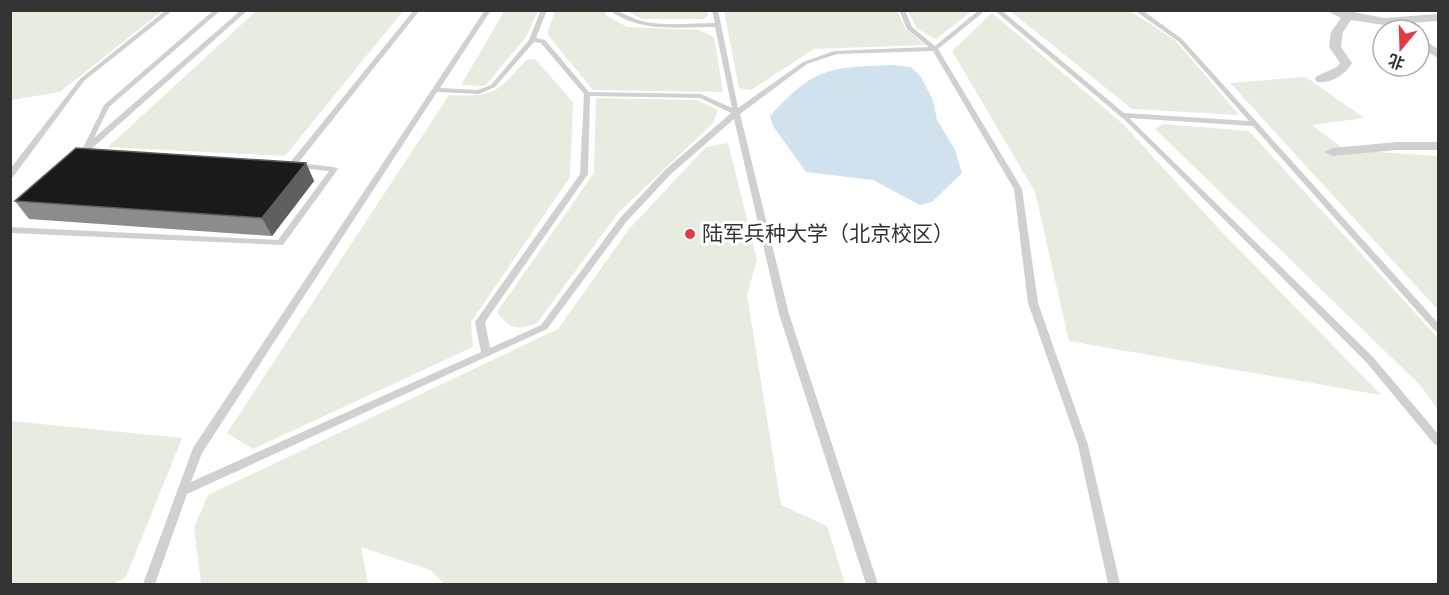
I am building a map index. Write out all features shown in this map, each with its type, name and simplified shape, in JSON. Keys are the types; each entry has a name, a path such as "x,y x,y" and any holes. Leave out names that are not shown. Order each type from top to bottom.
{"street":[{"path":"1330,10 1371,23"},
{"path":"1322,79 1342,70 1346,63 1335,47 1337,32 1348,17"},
{"path":"1332,152 1397,146 1438,146"}],"lane":[{"path":"10,175 82,80 170,10"},
{"path":"83,152 106,106 218,10"},
{"path":"83,152 244,10"},
{"path":"292,165 417,10"},
{"path":"148,584 197,451 488,10"},
{"path":"436,90 479,93 493,86 532,40 544,10"},
{"path":"612,10 622,19 638,23 718,25"},
{"path":"715,10 736,113 784,314 872,585"},
{"path":"902,10 909,28 935,49 1018,189 1034,303 1083,445 1114,585"},
{"path":"183,491 544,327 624,219 668,172 736,113 804,63 836,52 935,49 983,10"},
{"path":"997,10 1122,115 1370,360 1438,441"},
{"path":"1137,10 1180,40 1438,329"},
{"path":"486,354 480,322 584,174 587,94 543,41 532,40"},
{"path":"587,94 701,96 736,113"},
{"path":"1122,115 1255,124"},
{"path":"83,152 95,153"},
{"path":"10,230 280,243 334,169 280,164"}],"shaded area":[{"path":"257,10 403,11 285,156 108,147"},
{"path":"505,10 538,11 526,37 485,86 461,85"},
{"path":"14,11 162,11 60,92 11,100 10,13"},
{"path":"555,11 605,11 606,15 627,27 699,30 714,37 723,92 593,90 547,34"},
{"path":"627,11 707,11 708,16 703,19 642,19"},
{"path":"724,11 897,11 905,28 925,45 814,49 751,90 739,88"},
{"path":"908,11 972,11 936,39 917,29"},
{"path":"1010,11 1130,11 1175,40 1239,115 1132,109"},
{"path":"992,13 1123,124 1220,230 1381,395 1069,341 1035,192 952,51"},
{"path":"535,59 573,102 570,177 471,322 473,347 253,449 227,433 449,95 476,95 493,91 508,80 526,60"},
{"path":"1306,77 1364,118 1312,125 1345,150 1438,156 1438,310 1230,83"},
{"path":"596,98 697,100 718,110 713,123 618,213 537,323 519,328 514,327 497,312 594,173"},
{"path":"1163,124 1249,131 1438,338 1438,410 1421,386 1155,129"},
{"path":"728,143 757,260 747,295 781,505 827,526 845,584 444,584 431,570 361,547 368,584 201,584 194,528 208,495 558,329 629,229 706,147"},
{"path":"11,421 182,438 126,577 112,584 11,584"}],"water":[{"path":"893,65 911,67 921,77 933,100 937,120 955,150 962,173 932,202 920,205 873,180 806,172 773,126 770,116 799,87 824,73 853,67"}],"building":[{"path":"76,148 306,163 262,218 15,201"}],"place":[{"name":"陆军兵种大学（北京校区）","path":"690,234"}]}
